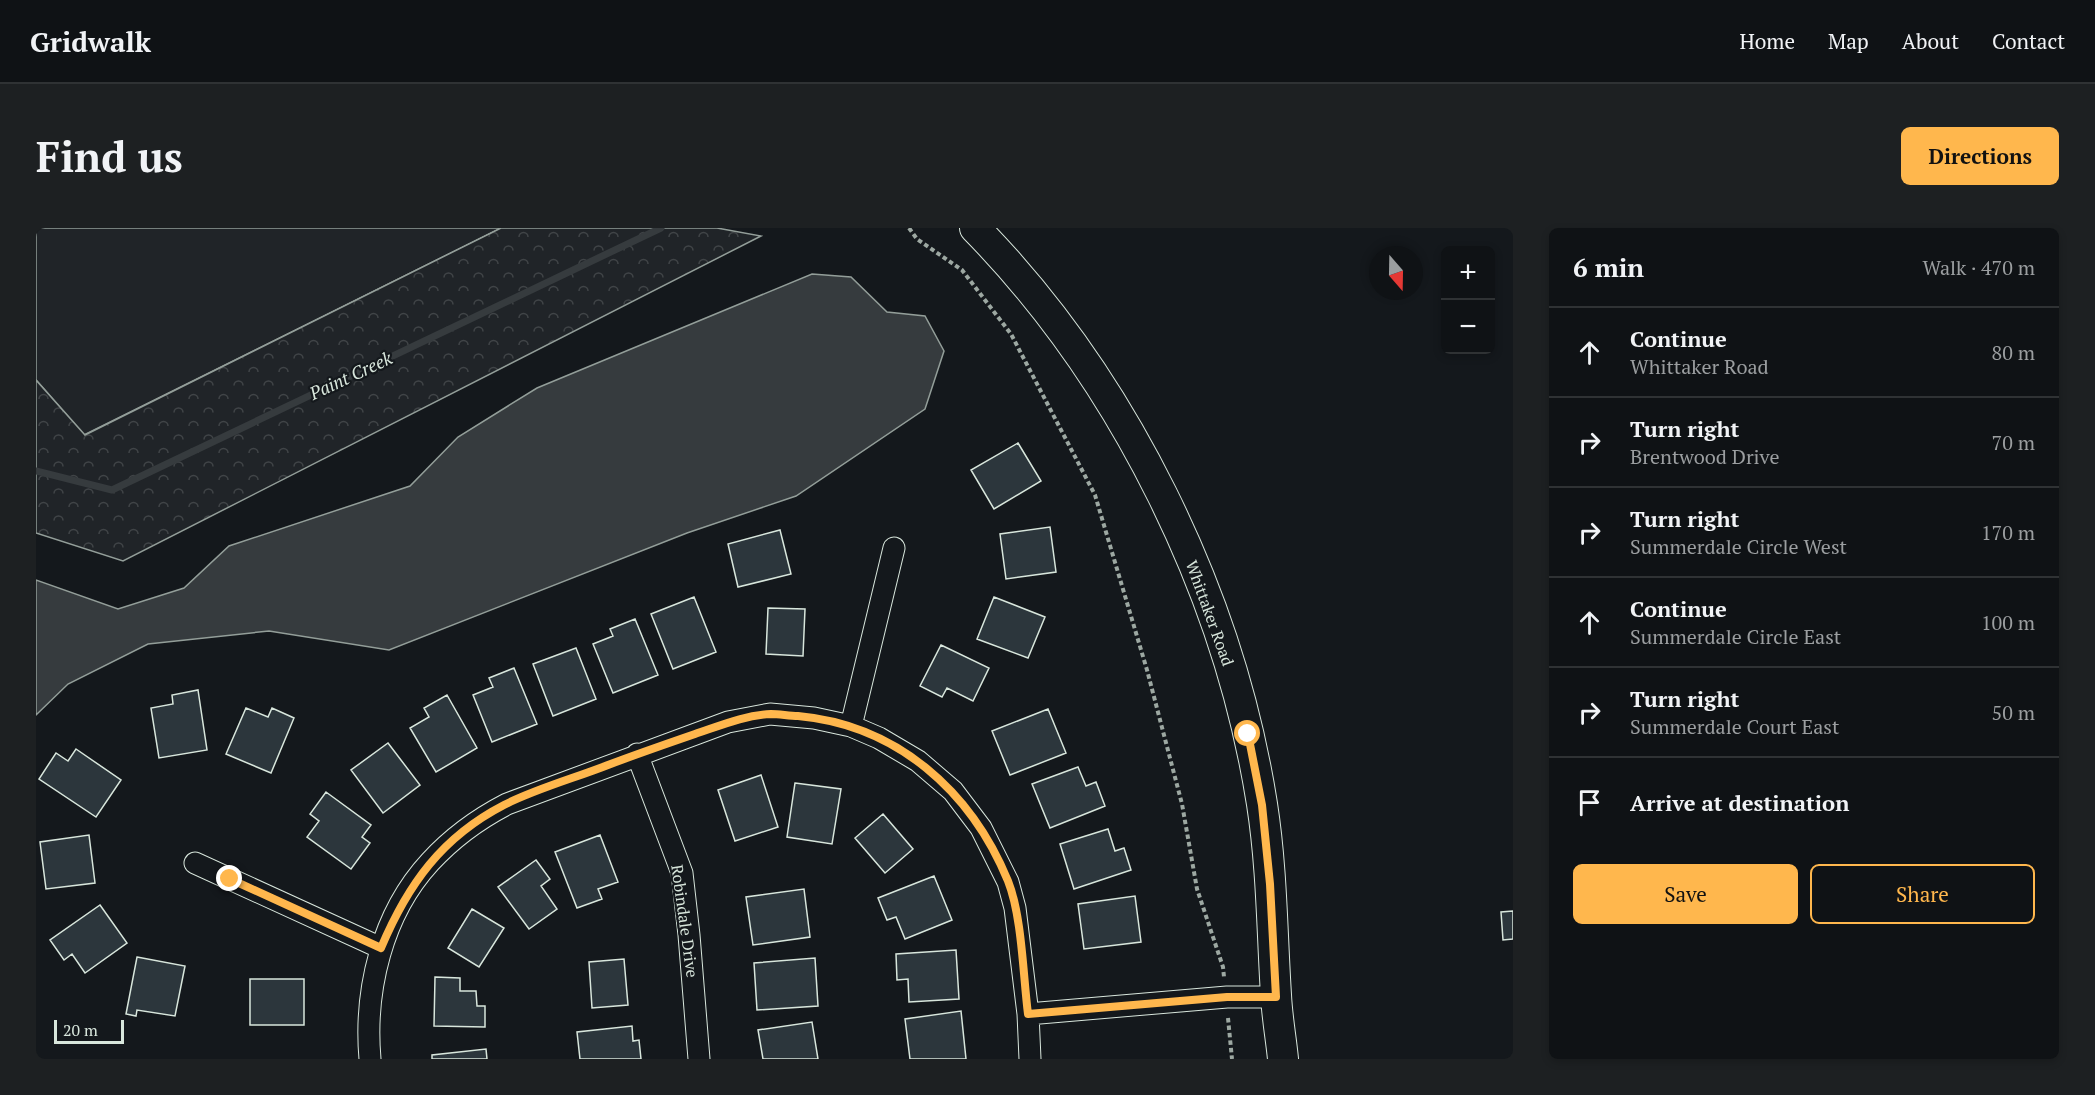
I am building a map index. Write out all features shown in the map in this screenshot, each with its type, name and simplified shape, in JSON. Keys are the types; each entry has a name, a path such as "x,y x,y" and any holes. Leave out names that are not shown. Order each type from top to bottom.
{"main road":[{"name":"Whittaker Road","path":"975,228 1044,306 1084,361 1141,455 1161,493 1201,584 1228,659 1248,734 1262,805 1270,884 1276,997 1283,1059"}],"street":[{"path":"851,726 894,548"},
{"path":"370,1059 368,1034 381,948 392,921 412,886 429,862 457,836 483,817 507,804 728,722 770,714 814,718 851,726 879,738 918,760 952,791 981,828 1008,882 1015,908 1028,1014 1030,1059"},
{"name":"Robindale Drive","path":"637,754 682,873 699,1059"},
{"path":"195,863 381,948"},
{"path":"1028,1014 1227,997 1276,997"}],"path":[{"path":"909,228 917,239 962,270 1011,334 1095,495 1150,681 1182,804 1197,889 1223,967 1232,1059"}],"green space":[{"path":"36,228 501,228 84,435 36,380"},
{"path":"501,228 717,228 761,236 123,561 36,533 36,380 85,435"}],"shaded area":[{"path":"812,274 851,277 887,312 925,316 944,351 925,409 796,496 687,533 389,650 269,631 148,644 68,684 36,715 36,580 118,609 184,588 229,546 410,486 458,437 537,388"}],"building":[{"path":"1018,443 1041,481 994,509 971,470"},
{"path":"1050,527 1056,572 1006,579 1000,534"},
{"path":"780,530 791,574 738,587 728,544"},
{"path":"694,597 716,652 673,669 651,614"},
{"path":"994,597 1045,617 1028,658 977,639"},
{"path":"768,608 805,609 803,656 766,654"},
{"path":"635,619 658,675 613,693 593,644 613,636 610,629"},
{"path":"941,645 989,668 973,701 947,688 942,697 920,686"},
{"path":"576,648 596,699 553,716 533,664"},
{"path":"514,668 537,724 492,742 473,695 493,687 489,678"},
{"path":"198,690 207,750 159,758 151,708 173,704 172,695"},
{"path":"447,695 477,748 436,772 410,728 429,717 424,708"},
{"path":"246,708 268,717 272,708 294,718 271,773 226,754"},
{"path":"1048,709 1066,753 1010,775 992,731"},
{"path":"388,743 420,785 383,813 351,770"},
{"path":"76,749 121,780 96,817 39,779 56,753 68,761"},
{"path":"1078,767 1086,786 1096,782 1105,806 1050,828 1032,784"},
{"path":"761,775 778,827 735,841 718,790"},
{"path":"795,783 841,789 832,844 787,837"},
{"path":"326,792 371,825 362,837 370,843 351,869 307,837 319,821 310,814"},
{"path":"883,814 913,849 885,873 855,838"},
{"path":"1108,829 1115,851 1124,848 1131,870 1074,889 1060,844"},
{"path":"89,835 95,883 46,889 40,842"},
{"path":"600,835 618,882 598,889 602,899 577,908 555,852"},
{"path":"536,860 550,879 541,886 557,909 529,929 498,887"},
{"path":"934,876 952,920 905,939 896,917 887,920 878,898"},
{"path":"804,889 810,937 753,945 746,897"},
{"path":"1135,896 1141,942 1084,949 1078,904"},
{"path":"100,905 127,943 85,973 72,954 64,960 50,940"},
{"path":"472,909 504,928 479,967 448,948"},
{"path":"1513,911 1513,939 1503,940 1501,912"},
{"path":"956,950 959,999 909,1002 908,979 897,980 896,954"},
{"path":"137,957 185,966 175,1016 137,1010 136,1016 126,1014"},
{"path":"815,958 818,1006 757,1010 754,963"},
{"path":"624,959 628,1005 592,1008 589,962"},
{"path":"435,977 460,978 460,991 476,991 477,1006 485,1006 485,1027 434,1026"},
{"path":"250,979 304,979 304,1025 250,1025"},
{"path":"961,1011 966,1059 910,1059 905,1019"},
{"path":"812,1022 818,1059 763,1059 758,1030"},
{"path":"632,1026 633,1041 639,1040 641,1059 580,1059 577,1032"},
{"path":"486,1049 487,1059 432,1059 432,1055"}],"waterway":[{"name":"Paint Creek","path":"36,471 112,490 661,228"}],"route":[{"path":"230,879 381,948 392,921 429,862 457,836 483,817 507,804 728,722 770,714 814,718 851,726 879,738 918,760 952,791 981,828 1008,882 1015,908 1028,1014 1227,997 1276,997 1270,884 1262,805 1248,734"}]}
